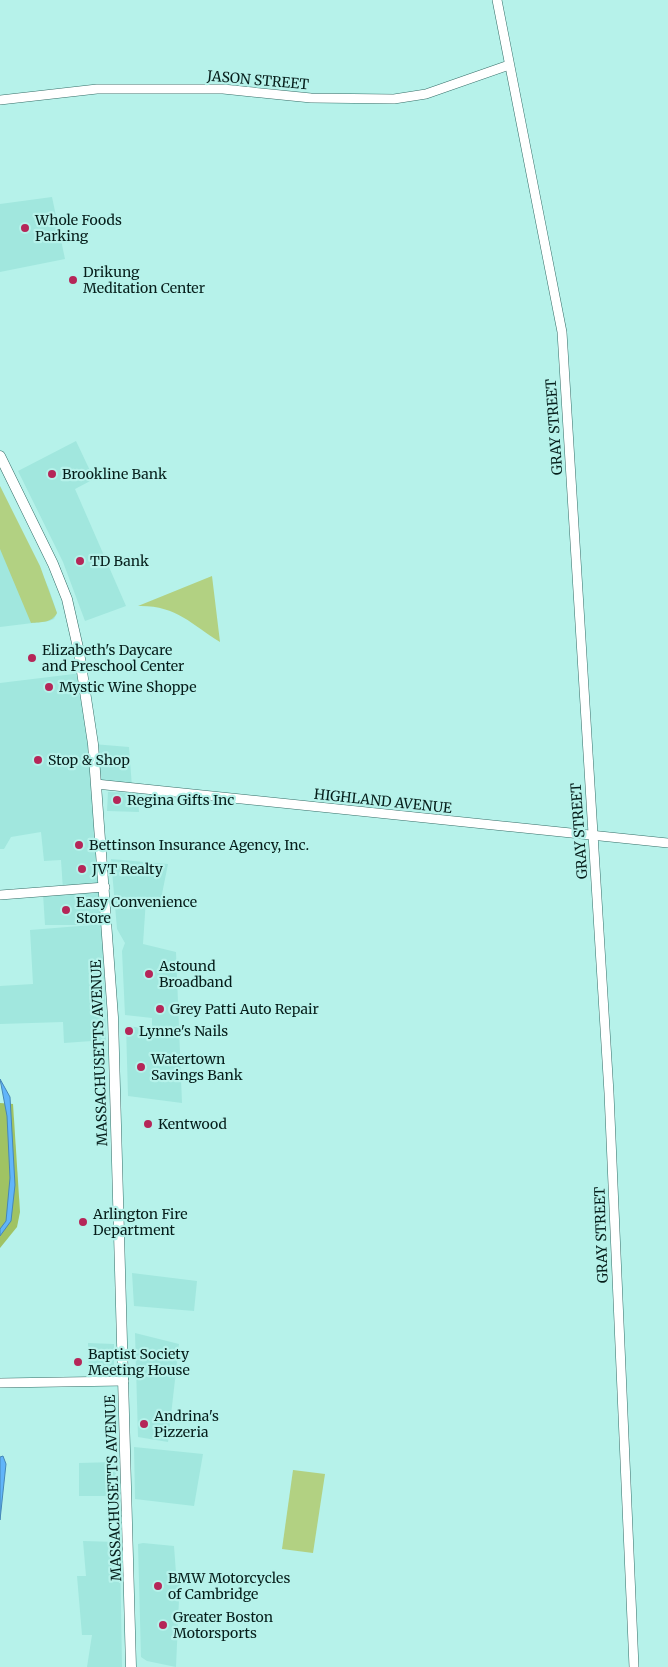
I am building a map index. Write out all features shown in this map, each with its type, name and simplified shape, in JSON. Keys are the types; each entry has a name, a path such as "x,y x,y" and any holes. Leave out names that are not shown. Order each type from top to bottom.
{"main road":[{"name":"MASSACHUSETTS AVENUE","path":"0,456 53,564 67,599 88,709 105,887 113,1017 131,1667"}],"street":[{"name":"GRAY STREET","path":"497,0 561,322 610,1100 634,1667"},
{"name":"JASON STREET","path":"0,100 76,91 116,89 243,89 311,98 394,99 426,94 510,65"},
{"name":"HIGHLAND AVENUE","path":"96,784 668,843"},
{"path":"0,895 105,887"},
{"path":"0,1382 124,1381"}],"shaded area":[{"path":"52,197 65,259 0,272 0,204"},
{"path":"76,441 94,479 75,489 126,606 85,621 63,562 18,471"},
{"path":"0,486 49,589 57,613 54,619 49,621 0,627"},
{"path":"82,673 93,744 129,747 132,787 97,784 105,887 63,890 61,860 44,861 41,832 11,837 4,849 0,849 0,683"},
{"path":"108,792 138,793 139,812 107,811"},
{"path":"111,859 168,864 161,899 146,899 143,944 176,952 182,1103 128,1096 126,1026 152,1029 152,1018 125,1015 122,951 125,943 117,929"},
{"path":"102,890 106,1040 64,1043 63,1022 0,1024 0,986 33,984 30,930 92,925 45,925 43,894"},
{"path":"132,1273 197,1281 194,1311 134,1306"},
{"path":"135,1333 179,1344 168,1442 138,1437"},
{"path":"88,1343 114,1344 114,1373 108,1376 89,1377"},
{"path":"134,1447 203,1454 194,1506 135,1499"},
{"path":"116,1462 116,1496 79,1496 79,1463"},
{"path":"83,1541 117,1542 120,1548 122,1667 87,1667 92,1635 82,1635 77,1576 86,1576"},
{"path":"138,1544 174,1546 176,1573 180,1577 176,1667 147,1661 141,1657"}],"green space":[{"path":"0,486 40,566 57,613 52,619 31,623 0,549"},
{"path":"212,576 220,642 173,612 138,606"},
{"path":"0,1103 13,1104 20,1212 17,1227 0,1248"},
{"path":"293,1470 325,1474 313,1553 282,1549"}],"water":[{"path":"0,1079 10,1097 15,1185 11,1221 0,1236 0,1229 6,1221 10,1178 7,1116"},
{"path":"3,1456 6,1464 0,1520 0,1457"}],"place":[{"name":"Whole Foods Parking","path":"25,228"},
{"name":"Drikung Meditation Center","path":"73,280"},
{"name":"Brookline Bank","path":"52,474"},
{"name":"TD Bank","path":"80,561"},
{"name":"Elizabeth's Daycare and Preschool Center","path":"32,658"},
{"name":"Mystic Wine Shoppe","path":"49,687"},
{"name":"Stop & Shop","path":"38,760"},
{"name":"Regina Gifts Inc","path":"117,800"},
{"name":"Bettinson Insurance Agency, Inc.","path":"79,845"},
{"name":"JVT Realty","path":"82,869"},
{"name":"Easy Convenience Store","path":"66,910"},
{"name":"Astound Broadband","path":"149,974"},
{"name":"Grey Patti Auto Repair","path":"160,1009"},
{"name":"Lynne's Nails","path":"129,1031"},
{"name":"Watertown Savings Bank","path":"141,1067"},
{"name":"Kentwood","path":"148,1124"},
{"name":"Arlington Fire Department","path":"83,1222"},
{"name":"Baptist Society Meeting House","path":"78,1362"},
{"name":"Andrina's Pizzeria","path":"144,1424"},
{"name":"BMW Motorcycles of Cambridge","path":"158,1586"},
{"name":"Greater Boston Motorsports","path":"163,1625"}]}
